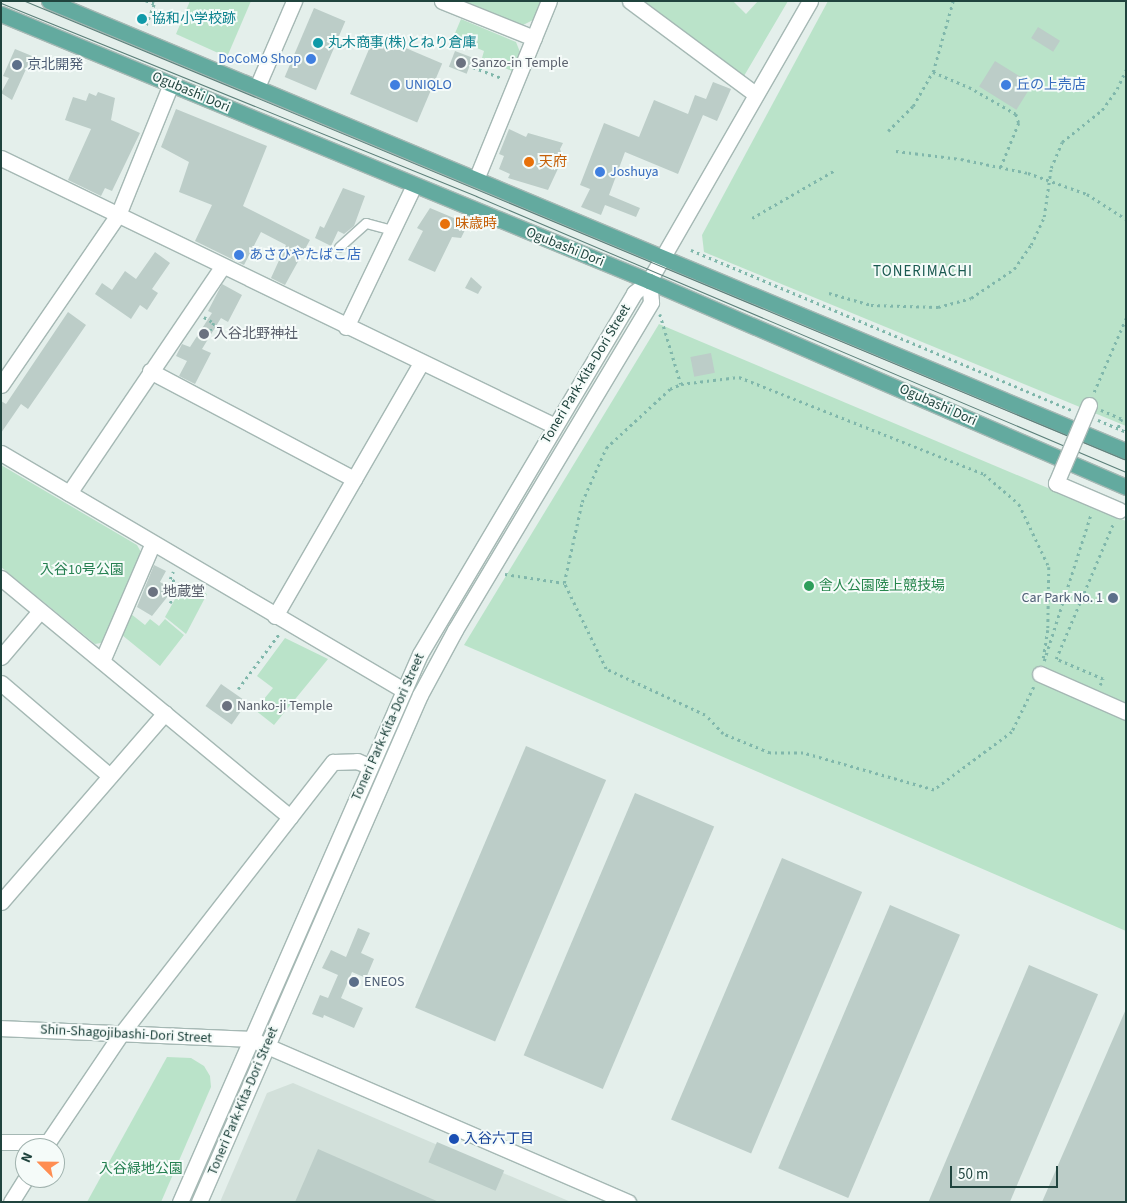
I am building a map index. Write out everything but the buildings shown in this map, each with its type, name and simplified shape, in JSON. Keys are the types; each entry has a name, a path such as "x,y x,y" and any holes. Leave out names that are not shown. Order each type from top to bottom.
{"main road":[{"path":"49,1 477,177 1126,451"},
{"name":"Ogubashi Dori","path":"1,14 649,281 1126,487"}],"street":[{"path":"257,87 294,1"},
{"path":"442,1 534,38"},
{"path":"477,177 549,1"},
{"path":"630,1 755,94"},
{"name":"Toneri Park-Kita-Dori Street","path":"180,1202 403,690 444,613 634,293 649,281 810,1"},
{"path":"1,385 118,214 171,84"},
{"path":"1,158 346,327 555,426"},
{"path":"346,327 414,185"},
{"path":"69,493 222,267"},
{"name":"Toneri Park-Kita-Dori Street","path":"199,1202 420,695 455,630 651,302 649,281"},
{"path":"275,616 421,362"},
{"path":"150,371 354,480"},
{"path":"1090,411 1056,483 1118,510"},
{"path":"1,453 152,544 403,690"},
{"path":"102,662 152,544"},
{"path":"1,578 290,817"},
{"path":"1,657 40,611"},
{"path":"1040,674 1126,712"},
{"path":"1,683 110,776"},
{"path":"1,902 165,713"},
{"path":"51,1138 121,1034 333,762 357,761 369,766"},
{"name":"Shin-Shagojibashi-Dori Street","path":"1,1028 251,1039"},
{"path":"251,1039 628,1202"},
{"path":"1,1142 15,1143"},
{"path":"11,1202 20,1188"}],"lane":[{"path":"338,247 366,223 392,230"}],"path":[{"path":"145,26 154,4 146,1"},
{"path":"888,131 913,106 934,72 953,1"},
{"path":"473,67 514,83"},
{"path":"829,293 871,305 909,308 938,307 971,298 1014,269 1031,245 1044,217 1051,168 1062,142 1102,110 1118,90 1126,70"},
{"path":"934,72 969,87 1016,114 1019,123 1001,167"},
{"path":"896,151 1001,167 1050,181 1088,194 1126,219"},
{"path":"752,218 835,170"},
{"path":"691,250 1073,410"},
{"path":"660,314 681,384"},
{"path":"1090,411 1126,318"},
{"path":"1040,674 1048,630 1049,567 1019,504 984,474 740,377 681,384 670,388 606,448 582,502 564,582 606,669 705,715 723,734 770,753 803,753 934,790 1012,732 1040,674 1093,508"},
{"path":"1090,411 1122,419 1118,429"},
{"path":"1090,411 1126,432"},
{"path":"1095,698 1103,679 1056,659 1118,510"},
{"path":"170,603 180,585 170,579 174,568"},
{"path":"501,574 564,582"},
{"path":"238,689 281,631"}],"shaded area":[{"path":"293,1083 571,1202 220,1202 267,1093"}],"green space":[{"path":"190,1 251,1 227,57 176,34"},
{"path":"464,1 541,1 533,20 523,25"},
{"path":"644,1 733,1 746,14 758,1 788,1 744,76"},
{"path":"828,1 1126,1 1126,426 704,252 702,235"},
{"path":"461,19 516,42 520,52 512,71 482,58 484,51 453,38"},
{"path":"659,324 1126,521 1126,931 464,645"},
{"name":"入谷10号公園","path":"1,465 137,545 142,554 106,642 95,644 1,567"},
{"path":"184,583 207,594 186,634 165,617"},
{"path":"131,614 145,625 150,619 159,626 165,619 184,635 160,666 122,635"},
{"path":"285,638 328,659 274,725 255,710 273,688 257,676"},
{"name":"入谷緑地公園","path":"167,1057 191,1058 204,1066 210,1076 211,1087 161,1202 87,1202"}],"tram line":[{"path":"25,1 1126,460"},
{"path":"1,3 476,196 1126,472"}],"place":[{"name":"協和小学校跡","path":"142,19"},
{"name":"丸木商事(株)とねり倉庫","path":"318,43"},
{"name":"DoCoMo Shop","path":"311,59"},
{"name":"Sanzo-in Temple","path":"461,63"},
{"name":"京北開発","path":"17,65"},
{"name":"UNIQLO","path":"395,85"},
{"name":"丘の上売店","path":"1006,85"},
{"name":"天府","path":"529,162"},
{"name":"Joshuya","path":"600,172"},
{"name":"味歳時","path":"445,224"},
{"name":"あさひやたばこ店","path":"239,255"},
{"name":"入谷北野神社","path":"204,334"},
{"name":"舎人公園陸上競技場","path":"809,586"},
{"name":"地蔵堂","path":"153,592"},
{"name":"Car Park No. 1","path":"1113,598"},
{"name":"Nanko-ji Temple","path":"227,706"},
{"name":"ENEOS","path":"354,982"},
{"name":"入谷六丁目","path":"454,1139"}],"district":[{"name":"TONERIMACHI","path":"923,272"}]}
